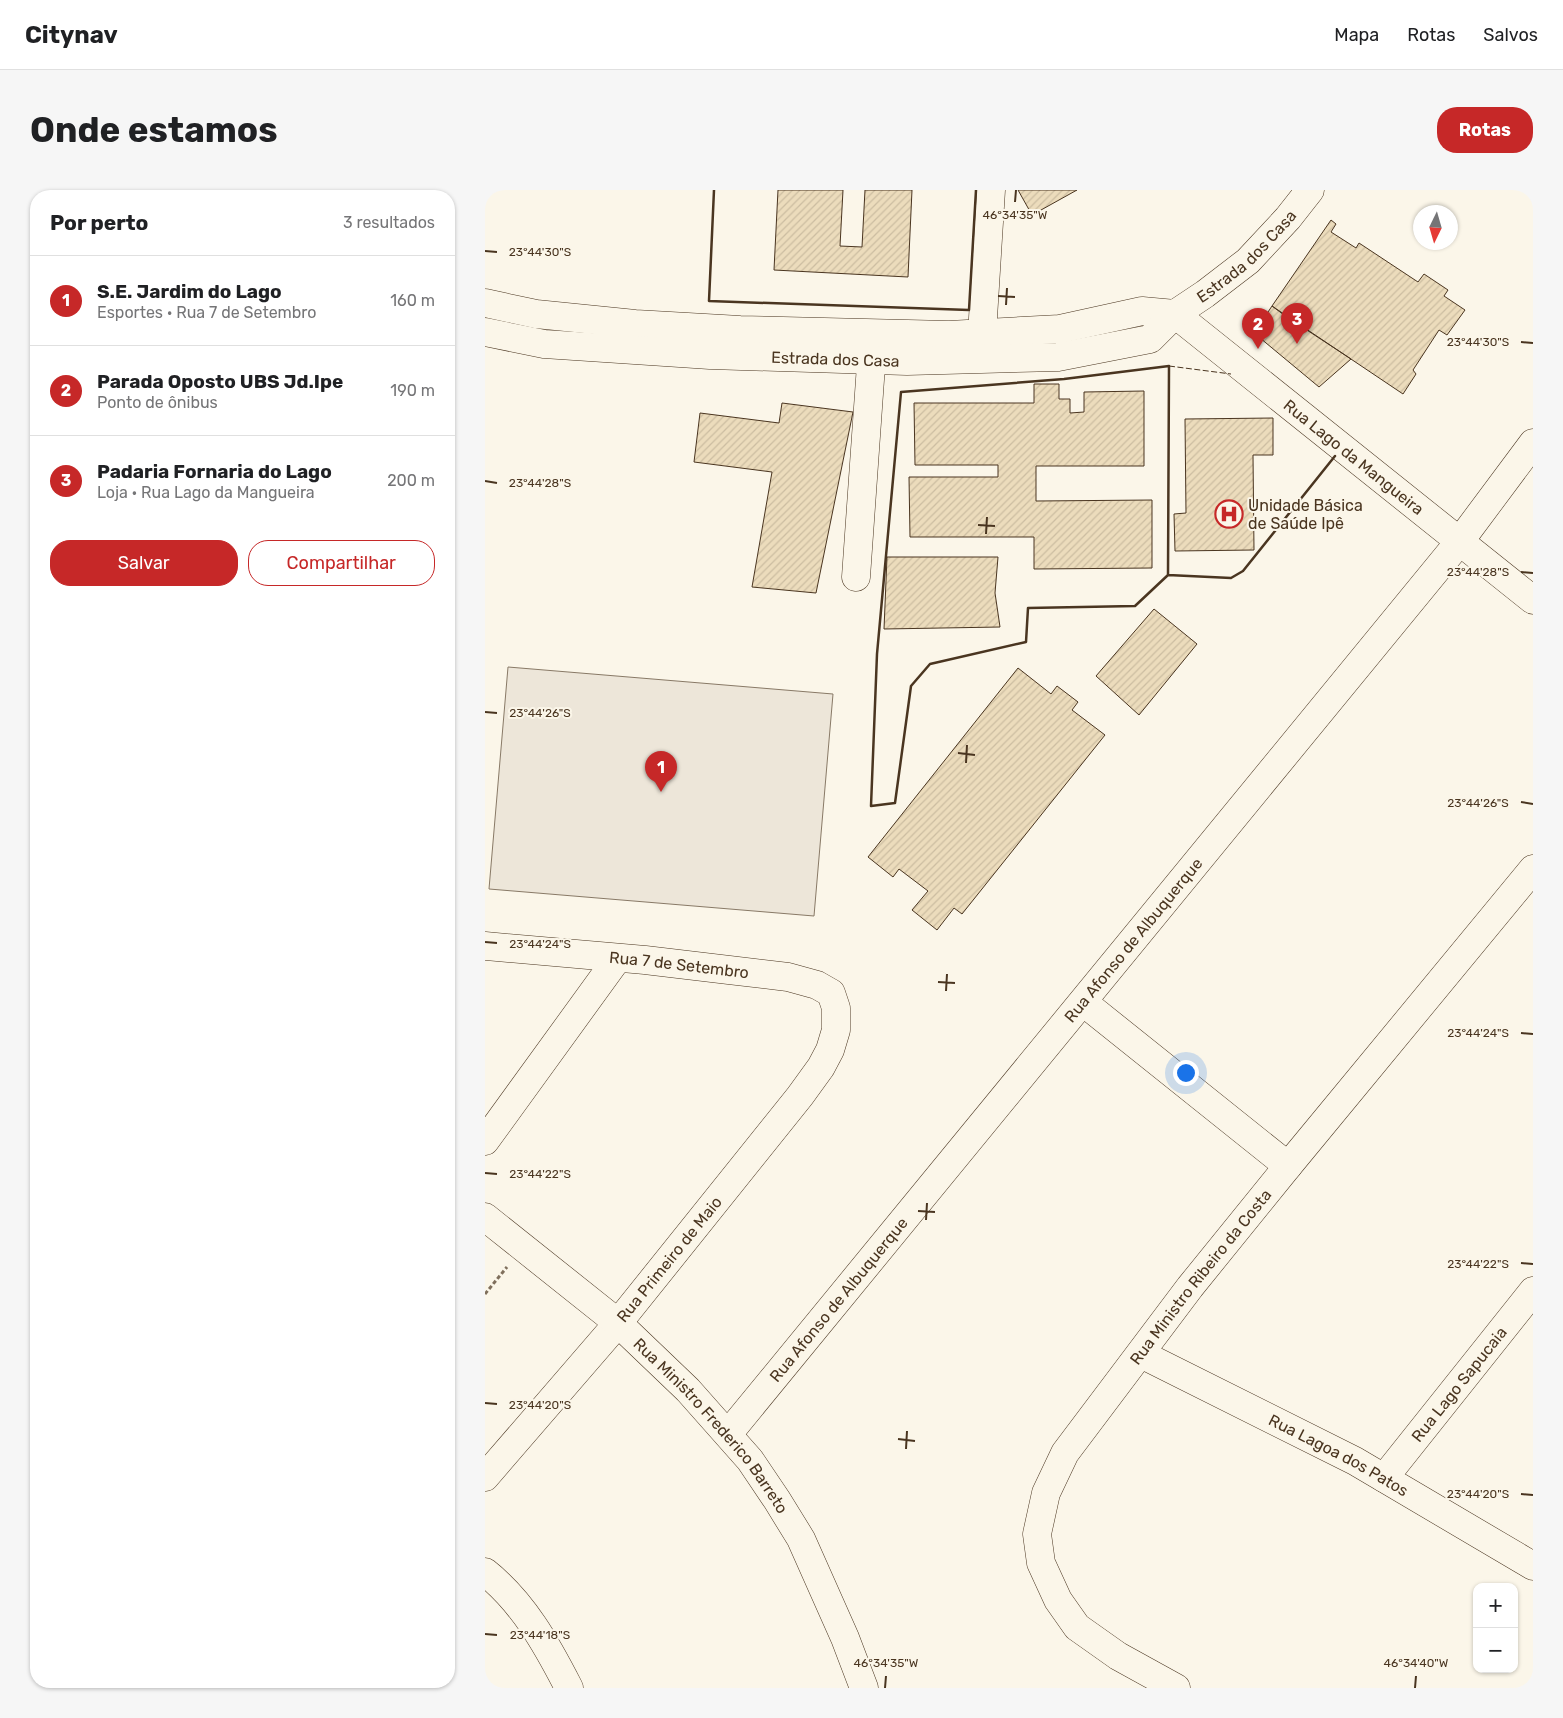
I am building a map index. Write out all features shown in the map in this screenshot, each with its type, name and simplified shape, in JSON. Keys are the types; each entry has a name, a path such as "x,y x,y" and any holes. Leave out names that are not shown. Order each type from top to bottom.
{"street":[{"path":"982,334 991,190"},
{"name":"Estrada dos Casa","path":"485,332 544,344 718,356 947,361 1058,357 1150,338 1175,314 1249,261 1288,218 1309,190"},
{"name":"Estrada dos Casa","path":"485,303 535,314 605,321 740,330 949,335 1060,329 1142,311 1175,314"},
{"name":"Rua Lago da Mangueira","path":"1175,314 1533,600"},
{"path":"604,349 605,321"},
{"path":"856,577 873,333"},
{"name":"Rua Afonso de Albuquerque","path":"729,1434 1460,542 1533,443"},
{"name":"Rua Ministro Ribeiro da Costa","path":"1176,1688 1118,1656 1077,1627 1058,1600 1041,1563 1037,1534 1046,1493 1065,1453 1190,1287 1533,869"},
{"name":"Rua 7 de Setembro","path":"485,946 787,977 817,985 831,993 836,1008 836,1030"},
{"path":"485,1141 617,959"},
{"path":"1083,1002 1288,1166"},
{"name":"Rua Primeiro de Maio","path":"485,1477 618,1323 800,1096 821,1067 830,1050 836,1030"},
{"name":"Rua Ministro Frederico Barreto","path":"485,1217 618,1323 688,1390 729,1434 750,1460 801,1540 845,1638 864,1688"},
{"name":"Rua Lago Sapucaia","path":"1384,1478 1522,1320 1533,1291"},
{"name":"Rua Lagoa dos Patos","path":"1141,1354 1355,1461 1533,1566"},
{"path":"485,1572 505,1590 532,1623 547,1645 569,1688"}],"path":[{"path":"485,1294 523,1248"}],"shaded area":[{"path":"508,667 833,694 814,916 489,889"}],"building":[{"path":"778,190 843,190 840,246 862,247 865,190 912,190 908,277 774,270"},
{"path":"1018,190 1077,190 1032,215"},
{"path":"1331,220 1336,224 1331,232 1356,248 1359,243 1418,282 1424,274 1448,290 1444,296 1465,310 1447,335 1439,330 1413,370 1416,374 1403,394 1272,306"},
{"path":"1272,306 1351,359 1319,387 1254,333"},
{"path":"1034,384 1059,384 1059,399 1070,399 1070,413 1084,412 1084,392 1144,391 1144,466 1036,466 1036,501 1152,500 1152,568 1034,569 1034,537 910,537 909,477 998,477 998,465 915,465 914,403 1034,403"},
{"path":"782,403 853,412 816,593 752,587 772,472 694,462 700,413 779,423"},
{"path":"1273,418 1273,455 1253,455 1254,550 1175,551 1174,514 1186,513 1185,419"},
{"path":"887,557 998,557 995,593 1000,627 884,629"},
{"path":"1154,609 1197,644 1139,715 1096,676"},
{"path":"1018,668 1051,694 1057,686 1078,702 1072,710 1105,735 962,914 954,908 937,930 912,910 928,891 899,869 893,877 868,857"}],"fence":[{"path":"1169,366 1231,374"}],"wall":[{"path":"714,190 709,301 969,310 976,190"},
{"path":"1169,366 1168,575 1135,606 1028,608 1026,642 930,664 911,686 895,803 871,806 877,654 901,392 1064,379 1169,366"},
{"path":"1168,574 1231,578 1243,571 1335,456"}],"place":[{"name":"Padaria Fornaria do Lago","path":"1297,344"},
{"name":"Parada Oposto UBS Jd.Ipe","path":"1258,349"},
{"name":"Unidade Básica de Saúde Ipê","path":"1229,514"},
{"name":"S.E. Jardim do Lago","path":"661,792"}]}
